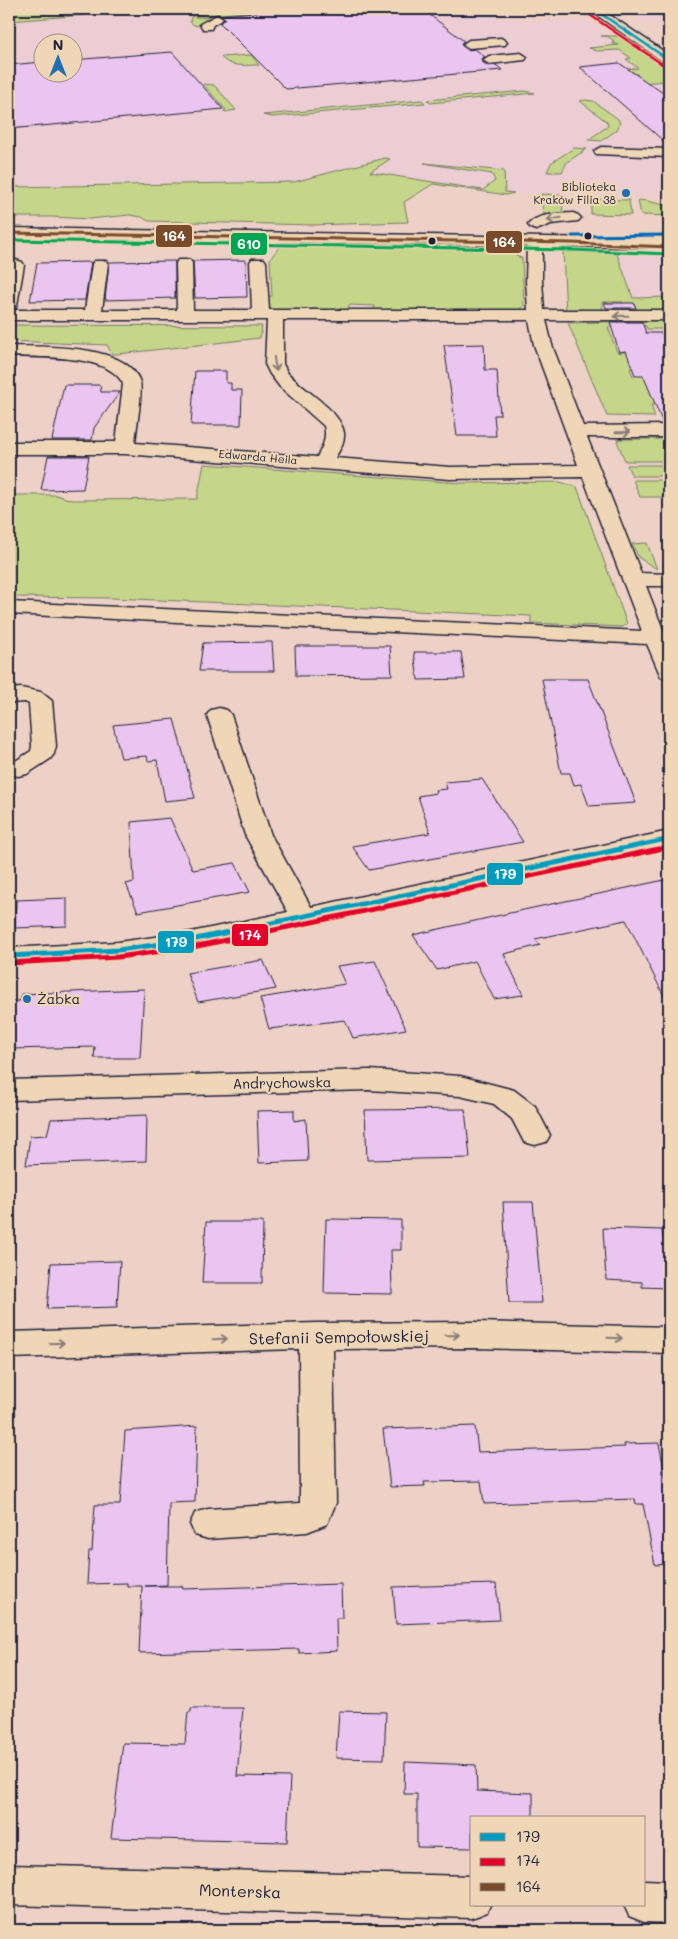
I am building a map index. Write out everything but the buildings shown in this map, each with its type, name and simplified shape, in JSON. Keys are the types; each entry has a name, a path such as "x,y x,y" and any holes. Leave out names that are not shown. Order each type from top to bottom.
{"street":[{"path":"594,9 669,60"},
{"path":"479,52 511,50 479,52"},
{"path":"601,151 666,151"},
{"path":"573,218 542,221 535,234 536,316 544,345 590,471 669,672"},
{"path":"9,233 535,234 602,243 669,247"},
{"path":"602,243 669,242"},
{"path":"258,262 268,315 275,370 286,383 322,412 334,426 334,441 323,463"},
{"path":"184,263 184,315"},
{"path":"93,315 100,264"},
{"path":"9,305 16,265"},
{"path":"9,315 669,315"},
{"path":"9,351 101,358 122,368 131,379 132,384 125,448"},
{"path":"576,432 669,431"},
{"name":"Edwarda Heila","path":"9,448 125,448 450,473 590,471"},
{"path":"634,579 669,580"},
{"path":"9,608 656,638"},
{"path":"9,696 20,694 33,695 40,701 44,746 42,754 18,769"},
{"path":"219,715 258,835 304,917"},
{"path":"9,956 118,950 191,940 669,839"},
{"name":"Andrychowska","path":"9,1090 369,1080 415,1082 460,1086 504,1097 524,1112 535,1135"},
{"name":"Stefanii Sempołowskiej","path":"9,1345 316,1336 475,1335 669,1340"},
{"path":"208,1524 307,1517 314,1513 318,1503 316,1336"},
{"name":"Monterska","path":"9,1885 470,1897"},
{"path":"646,1901 669,1902"}],"shaded area":[{"path":"167,9 421,9 538,22 588,21 669,77 669,188 660,188 661,196 514,193 506,195 347,171 302,184 9,189 9,21"},
{"path":"622,9 669,9 669,21 647,24"},
{"path":"617,254 669,255 669,297 633,298"}],"green space":[{"path":"9,9 162,9 9,21"},
{"path":"287,9 210,15 210,17 198,15 195,17 208,18 199,26 190,22 191,17 198,14 220,10"},
{"path":"607,36 619,36 669,70 669,81 639,83 634,75 638,75 627,69 638,68 626,59 631,58 619,50 597,51 589,48 619,45 611,43 614,41"},
{"path":"251,55 259,65 229,63 221,57"},
{"path":"203,84 214,85 236,110 225,112 224,110 226,110"},
{"path":"525,91 535,93 430,103 427,100"},
{"path":"422,100 425,103 272,117 263,115"},
{"path":"580,101 593,101 618,119 620,123 617,130 601,141 588,140 608,126 607,122"},
{"path":"574,148 587,149 567,162 562,172 547,172 551,163"},
{"path":"385,158 390,159 370,172 483,190 495,181 492,174 424,163 504,171 505,192 514,193 506,195 433,184 404,202 408,222 313,225 148,221 142,217 130,215 89,219 9,217 9,187 294,182"},
{"path":"541,194 564,195 562,214 543,213"},
{"path":"591,199 629,200 631,215 591,214"},
{"path":"638,200 669,206 669,216 641,215"},
{"path":"283,242 481,248 482,250 514,253 522,258 524,306 517,311 374,312 375,306 349,305 348,310 311,309 310,312 267,310 265,297 272,296 270,259"},
{"path":"563,252 617,254 633,298 669,297 669,313 619,313 625,310 623,302 602,302 603,313 566,314"},
{"path":"669,320 669,329 647,329 646,326 608,327 617,352 628,352 634,368 630,368 633,376 669,378 669,405 651,405 655,417 607,416 568,323"},
{"path":"15,325 262,326 260,338 112,354 107,345 9,341"},
{"path":"620,439 669,439 669,461 625,461 617,441"},
{"path":"204,464 460,483 560,482 577,487 627,624 622,627 531,623 531,616 111,598 9,597 9,495 56,495 72,500 197,499"},
{"path":"627,465 663,465 667,476 632,476"},
{"path":"633,480 669,480 669,497 640,497"},
{"path":"647,543 657,569 639,558 632,544"}],"transit line":[{"name":"179","path":"594,9 669,60"},
{"name":"174","path":"590,15 665,66"},
{"name":"164","path":"9,233 572,243 669,247"},
{"path":"572,236 669,235"},
{"name":"610","path":"9,240 572,250 669,254"},
{"name":"179","path":"9,956 118,950 191,940 669,839"},
{"name":"174","path":"9,963 118,957 193,947 669,847"}],"place":[{"name":"Biblioteka Kraków Filia 38","path":"626,193"},
{"name":"Żabka","path":"27,999"}]}
